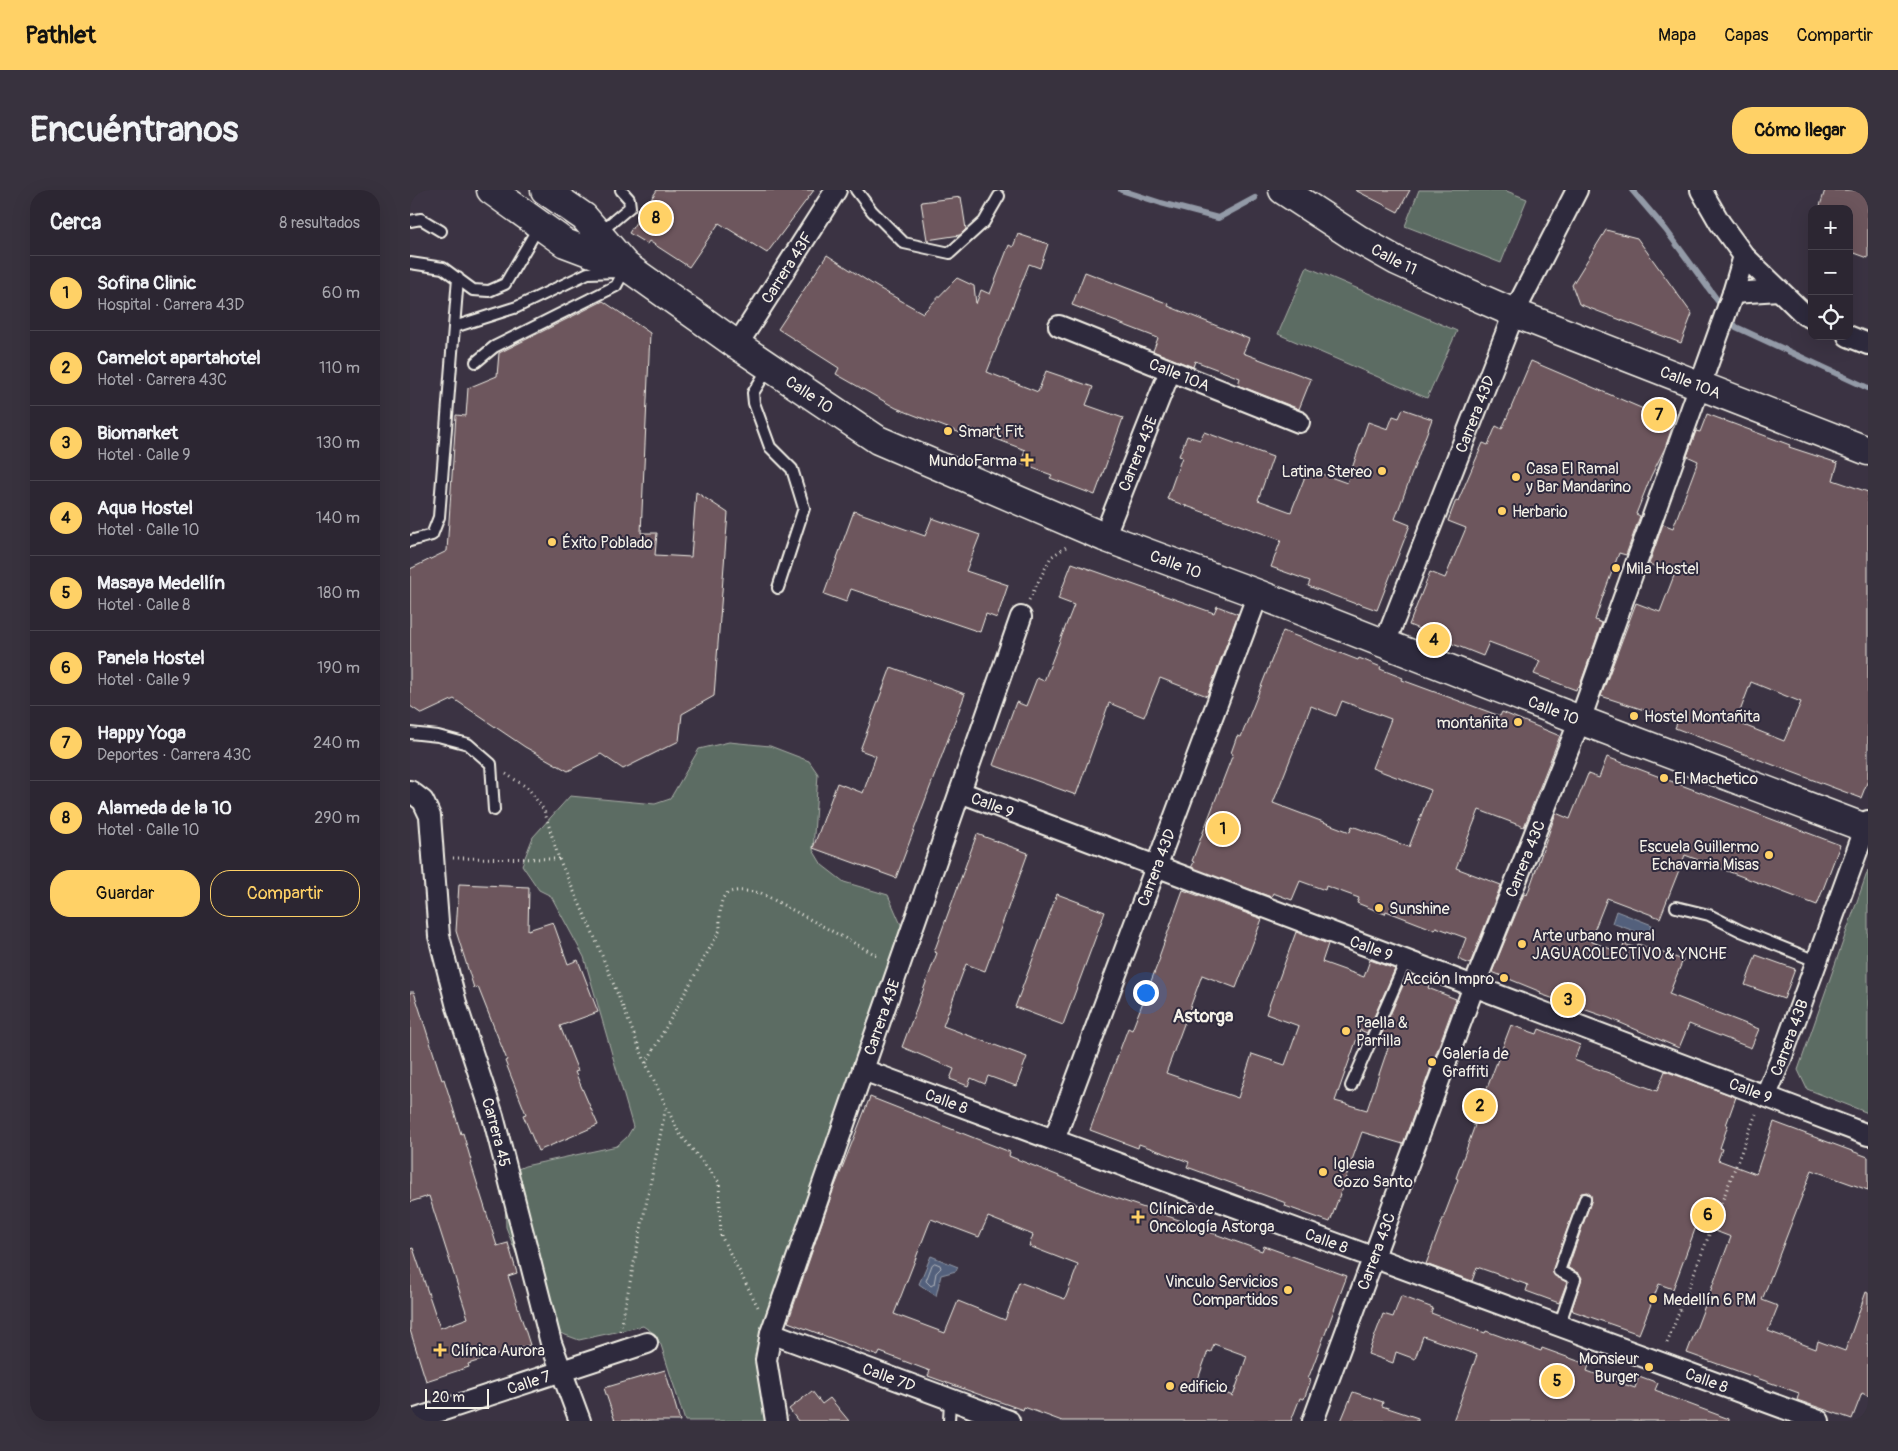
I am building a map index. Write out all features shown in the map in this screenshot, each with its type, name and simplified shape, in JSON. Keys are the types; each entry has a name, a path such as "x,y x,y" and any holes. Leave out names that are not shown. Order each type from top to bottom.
{"main road":[{"path":"491,190 565,243 625,270"},
{"name":"Calle 10","path":"545,190 584,216 625,270 653,285 737,345 878,440 1104,537 1258,594 1580,720 1867,826"},
{"name":"Calle 11","path":"1288,193 1358,238 1397,260 1514,313"},
{"name":"Calle 10A","path":"1514,313 1868,452"}],"street":[{"name":"Carrera 43F","path":"737,345 836,190"},
{"name":"Carrera 43D","path":"1386,644 1514,313 1577,190"},
{"path":"1701,190 1720,223 1744,256 1808,316"},
{"name":"Carrera 43C","path":"1312,1421 1474,986 1580,720 1744,256"},
{"path":"1731,297 1779,290"},
{"name":"Calle 10A","path":"1059,326 1299,422"},
{"path":"1853,338 1868,344"},
{"name":"Carrera 43E","path":"1104,537 1170,371"},
{"name":"Carrera 43D","path":"1054,1140 1258,594"},
{"name":"Carrera 43E","path":"776,1421 766,1360 771,1333 1021,616"},
{"path":"410,791 423,801 430,816 433,848"},
{"name":"Calle 9","path":"960,792 1155,868 1766,1094 1868,1134"},
{"name":"Carrera 43B","path":"1766,1094 1782,1059 1816,961 1867,826"},
{"name":"Carrera 45","path":"433,848 439,936 457,1007 493,1116 550,1343 580,1421"},
{"name":"Calle 8","path":"863,1070 1819,1421"},
{"name":"Calle 7D","path":"771,1333 1009,1421"},
{"name":"Calle 7","path":"410,1421 648,1343"}],"lane":[{"path":"598,234 630,207 629,199 621,190"},
{"path":"856,190 872,211 904,243 950,253 984,222 999,196"},
{"path":"410,220 420,219 441,231"},
{"path":"410,263 442,268 473,290 497,289 505,284 540,225"},
{"path":"454,327 518,307 588,273 625,270"},
{"path":"476,362 494,347 616,286 625,270"},
{"path":"410,541 432,535 439,517 458,278"},
{"path":"769,367 753,393 754,402 770,446 792,469 804,508 778,588"},
{"path":"410,732 438,736 468,744 491,764 494,810"},
{"path":"1676,907 1709,915 1741,931 1816,961"},
{"path":"1351,1086 1406,961"},
{"path":"1559,1326 1575,1280 1559,1271 1585,1198"},
{"path":"949,1421 950,1399"}],"path":[{"path":"1021,616 1051,557"},
{"path":"491,764 528,788 544,810 559,859 592,931 646,1064 666,1107 679,1133 719,1182 721,1236 771,1333"},
{"path":"433,848 559,859"},
{"path":"646,1064 720,930 719,911 722,898 728,892 740,890 762,893 899,966"},
{"name":"Carrera 43B","path":"1659,1362 1757,1111 1766,1094"},
{"path":"616,1354 666,1107"}],"green space":[{"path":"1419,190 1504,190 1527,199 1501,263 1405,226"},
{"path":"1307,267 1457,331 1427,398 1278,334"},
{"path":"729,742 770,746 809,761 818,774 813,850 822,865 844,882 888,895 902,927 770,1309 768,1421 685,1421 661,1345 655,1334 643,1326 579,1340 560,1333 534,1314 527,1282 506,1227 505,1196 511,1172 525,1166 617,1146 627,1137 633,1127 584,957 551,896 539,890 522,865 533,837 570,796 655,804 670,799 699,749"},
{"path":"1868,870 1868,1113 1807,1089 1798,1070"}],"water":[{"path":"1616,911 1652,925 1648,936 1612,923"},
{"path":"931,1256 958,1267 956,1271 941,1275 936,1296 919,1284"}],"building":[{"path":"657,190 814,190 767,253 719,223 689,267 649,241 647,244 629,233"},
{"path":"1355,190 1410,190 1398,212"},
{"path":"1825,190 1868,190 1868,258 1853,252 1853,205 1820,205"},
{"path":"961,197 966,229 960,235 927,240 921,202"},
{"path":"1606,230 1637,238 1692,314 1681,343 1579,304 1572,285"},
{"path":"1018,234 1048,244 1040,268 1029,264 987,372 1038,392 1046,371 1093,387 1086,405 1123,418 1095,495 1050,478 1052,475 1021,464 1025,450 965,427 963,434 896,408 836,374 839,368 778,329 827,255 877,287 923,313 957,278 974,286 976,304 981,290 990,294 1009,245 1013,247"},
{"path":"1085,272 1169,304 1168,306 1249,339 1243,353 1311,379 1299,409 1238,385 1240,378 1195,361 1193,367 1153,351 1158,338 1072,305"},
{"name":"Éxito Poblado","path":"603,301 650,333 641,533 657,533 655,555 691,557 696,492 728,513 714,696 682,714 679,741 623,769 601,754 568,771 525,747 454,699 422,714 410,706 410,569 447,551 456,415 466,416 468,388 497,376 499,353"},
{"path":"1531,361 1674,422 1665,448 1651,476 1636,514 1640,516 1626,555 1619,553 1603,596 1595,620 1602,623 1579,688 1577,687 1576,690 1534,674 1540,661 1489,642 1483,656 1409,625 1430,572 1445,578 1466,528 1448,521 1456,500 1458,501 1483,443 1488,445 1496,426 1502,429"},
{"path":"1403,409 1432,419 1395,519 1410,525 1377,610 1308,586 1310,581 1271,567 1281,540 1167,499 1182,457 1179,456 1187,436 1200,440 1204,432 1273,457 1258,500 1291,512 1308,469 1347,483 1368,422 1388,429 1393,416 1399,418"},
{"path":"1707,414 1790,445 1789,447 1838,463 1833,480 1868,492 1868,780 1861,798 1675,728 1678,721 1601,696 1636,603 1660,612 1675,573 1649,564 1663,524 1673,528 1698,461 1687,456 1696,431 1700,432","holes":["1751,682 1801,702 1784,741 1736,722"]},
{"path":"854,511 925,536 932,518 980,535 966,571 1008,585 997,618 986,614 980,632 851,589 846,602 824,594"},
{"path":"1072,563 1214,613 1217,606 1238,614 1207,696 1160,678 1144,717 1109,703 1076,795 993,765 1016,702 1026,706 1037,678 1044,681 1074,605 1058,599"},
{"path":"1283,631 1381,667 1380,669 1403,678 1402,680 1500,716 1502,712 1560,736 1524,827 1479,810 1456,868 1501,885 1470,964 1458,959 1466,938 1436,927 1435,930 1386,911 1385,914 1357,903 1359,898 1326,886 1325,890 1300,881 1292,900 1273,893 1271,897 1191,868 1233,754 1231,753 1237,736 1241,737","holes":["1342,701 1391,719 1372,768 1431,790 1409,847 1352,826 1350,832 1273,803 1311,706 1336,716"]},
{"path":"891,667 965,694 896,878 813,848 837,783 863,793 876,756 860,750"},
{"path":"1607,757 1840,845 1817,905 1685,855 1660,918 1607,898 1590,941 1621,953 1624,944 1636,948 1638,944 1683,960 1669,994 1759,1029 1751,1048 1689,1024 1679,1048 1609,1018 1540,994 1541,992 1492,972 1524,894 1527,895 1556,813 1570,819 1588,774 1599,778"},
{"path":"977,834 1028,853 985,971 966,964 943,1026 1027,1057 1016,1086 988,1076 985,1084 971,1078 968,1086 950,1079 954,1069 902,1047 937,953 934,952"},
{"path":"459,884 529,887 528,930 553,922 568,964 578,960 598,1012 560,1026 578,1071 575,1072 598,1125 538,1151 523,1115 526,1114 505,1061 507,1060 478,987 474,988 456,931"},
{"path":"1183,890 1262,919 1236,988 1202,975 1166,1073 1238,1098 1252,1054 1285,1065 1299,1026 1266,1014 1296,932 1328,944 1322,962 1364,977 1370,960 1395,969 1367,1033 1360,1030 1335,1101 1367,1110 1390,1042 1380,1038 1408,974 1430,982 1428,988 1456,999 1403,1144 1362,1132 1330,1222 1285,1206 1286,1203 1187,1167 1189,1162 1139,1144 1138,1148 1090,1130 1128,1028 1132,1030 1160,958"},
{"path":"1057,894 1105,912 1063,1025 1015,1007"},
{"path":"1756,955 1795,969 1784,999 1745,985"},
{"path":"410,992 414,992 442,1080 444,1079 461,1134 463,1133 497,1246 508,1243 517,1273 508,1276 530,1345 468,1364 469,1367 426,1381 410,1330 410,1249 413,1248 440,1328 468,1318 429,1196 410,1202"},
{"path":"1511,1025 1537,1034 1539,1029 1580,1045 1574,1060 1657,1091 1665,1071 1736,1097 1726,1125 1728,1125 1718,1160 1756,1174 1774,1122 1868,1157 1868,1190 1812,1170 1762,1300 1778,1306 1768,1331 1816,1349 1818,1341 1845,1351 1866,1292 1868,1293 1868,1396 1862,1393 1852,1419 1797,1400 1799,1393 1687,1353 1731,1237 1697,1224 1673,1289 1659,1284 1639,1334 1573,1311 1572,1308 1582,1278 1578,1273 1568,1268 1591,1201 1591,1195 1587,1192 1581,1193 1579,1197 1553,1269 1554,1275 1567,1282 1559,1303 1526,1291 1528,1285 1477,1267 1472,1281 1426,1264 1458,1179 1456,1178 1475,1125 1473,1125"},
{"path":"870,1097 1010,1152 1009,1156 1104,1194 1262,1251 1264,1246 1347,1276 1308,1379 1311,1380 1304,1399 1300,1398 1291,1421 1062,1421 1024,1407 1023,1410 975,1393 928,1376 930,1371 880,1352 878,1356 788,1322 831,1196","holes":["988,1217 1033,1235 1029,1246 1078,1265 1065,1299 1019,1282 1005,1320 958,1301 945,1333 894,1314 931,1219 979,1237","1214,1344 1247,1356 1233,1396 1197,1382 1208,1351 1211,1352"]},
{"path":"1401,1296 1433,1308 1431,1313 1485,1333 1486,1331 1541,1351 1542,1348 1589,1365 1587,1371 1635,1388 1639,1376 1658,1383 1655,1390 1662,1394 1729,1419 1729,1421 1453,1421 1477,1355 1423,1336 1415,1359 1396,1352 1393,1363 1368,1354 1383,1314 1393,1317"},
{"path":"665,1370 680,1421 615,1421 604,1388"},
{"path":"812,1391 822,1404 830,1398 849,1421 798,1421 789,1409"},
{"path":"1353,1392 1383,1402 1382,1406 1418,1418 1418,1421 1341,1421"}],"waterway":[{"path":"1121,190 1218,218 1255,198"},
{"path":"1632,190 1666,230 1723,308"},
{"path":"1728,316 1736,327 1868,388"}],"place":[{"name":"Alameda de la 10","path":"656,218"},
{"name":"Happy Yoga","path":"1659,415"},
{"name":"Smart Fit","path":"948,431"},
{"name":"MundoFarma","path":"1027,460"},
{"name":"Latina Stereo","path":"1382,471"},
{"name":"Casa El Ramal y Bar Mandarino","path":"1516,477"},
{"name":"Herbario","path":"1502,511"},
{"name":"Éxito Poblado","path":"552,542"},
{"name":"Mila Hostel","path":"1616,568"},
{"name":"Aqua Hostel","path":"1434,640"},
{"name":"Hostel Montañita","path":"1634,716"},
{"name":"montañita","path":"1518,722"},
{"name":"El Machetico","path":"1664,778"},
{"name":"Sofina Clinic","path":"1223,829"},
{"name":"Escuela Guillermo Echavarria Misas","path":"1769,855"},
{"name":"Sunshine","path":"1379,908"},
{"name":"Arte urbano mural JAGUACOLECTIVO & YNCHE","path":"1522,944"},
{"name":"Acción Impro","path":"1504,978"},
{"name":"Biomarket","path":"1568,1000"},
{"name":"Paella & Parrilla","path":"1346,1031"},
{"name":"Galería de Graffiti","path":"1432,1062"},
{"name":"Camelot apartahotel","path":"1480,1106"},
{"name":"Iglesia Gozo Santo","path":"1323,1172"},
{"name":"Panela Hostel","path":"1708,1215"},
{"name":"Clínica de Oncología Astorga","path":"1138,1217"},
{"name":"Vinculo Servicios Compartidos","path":"1288,1290"},
{"name":"Medellín 6 PM","path":"1653,1299"},
{"name":"Clínica Aurora","path":"440,1350"},
{"name":"Monsieur Burger","path":"1649,1367"},
{"name":"Masaya Medellín","path":"1557,1381"},
{"name":"edificio","path":"1170,1386"}],"district":[{"name":"Astorga","path":"1203,1016"}]}
